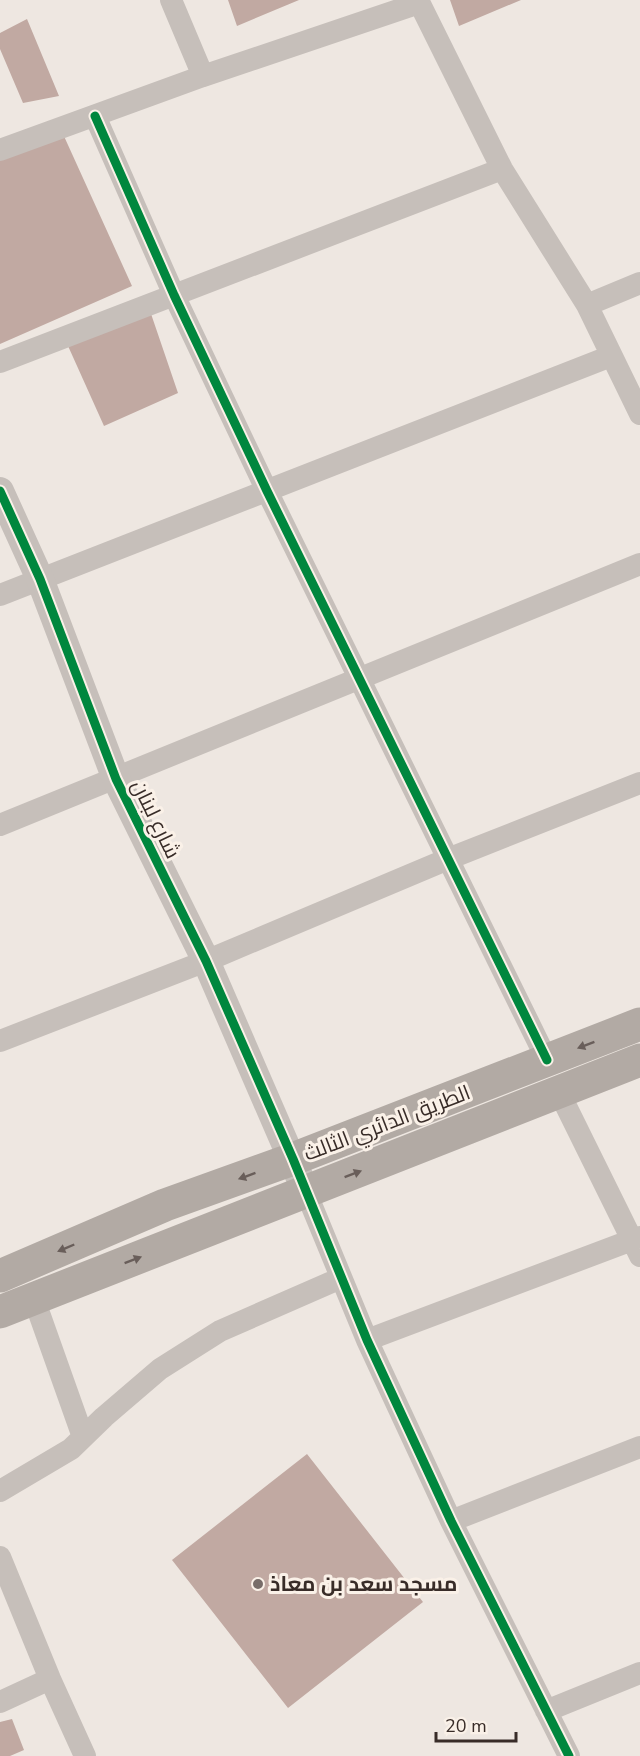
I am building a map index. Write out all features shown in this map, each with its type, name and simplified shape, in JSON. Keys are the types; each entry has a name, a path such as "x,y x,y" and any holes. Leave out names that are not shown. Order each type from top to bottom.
{"highway":[{"name":"الطريق الدائري الثالث","path":"0,1276 165,1206 293,1159 640,1024"},
{"name":"الطريق الدائري الثالث","path":"0,1312 640,1060"}],"street":[{"path":"171,0 203,76"},
{"path":"0,150 203,76 418,2 502,170 587,305 640,414"},
{"path":"95,116 174,295 267,491 548,1060"},
{"path":"0,362 502,170"},
{"path":"587,305 640,283"},
{"path":"0,595 611,356"},
{"name":"شارع لبنان","path":"0,491 40,579 116,779 206,961 306,1192"},
{"path":"0,825 640,564"},
{"path":"0,1041 206,961 448,859 640,783"},
{"path":"367,1340 637,1244 559,1092"},
{"path":"306,1192 367,1340 451,1521 569,1756"},
{"path":"0,1491 71,1449 160,1369 220,1331 341,1278"},
{"path":"34,1299 83,1437"},
{"path":"451,1521 640,1447"},
{"path":"0,1557 85,1756"},
{"path":"546,1711 640,1673"},
{"path":"0,1702 50,1678"}],"building":[{"path":"228,0 299,0 237,26"},
{"path":"450,0 521,0 459,26"},
{"path":"27,19 59,96 23,103 0,49 0,33"},
{"path":"63,134 132,286 0,344 0,160"},
{"path":"148,305 178,393 104,426 64,337"},
{"path":"307,1454 423,1602 288,1708 172,1560"},
{"path":"12,1719 24,1750 10,1756 0,1756 0,1722"}],"cycle path":[{"path":"95,116 174,295 267,491 547,1060"},
{"path":"0,491 40,579 116,779 206,961 293,1159 367,1340 451,1521 569,1756"}],"place":[{"name":"مسجد سعد بن معاذ","path":"258,1584"}]}
